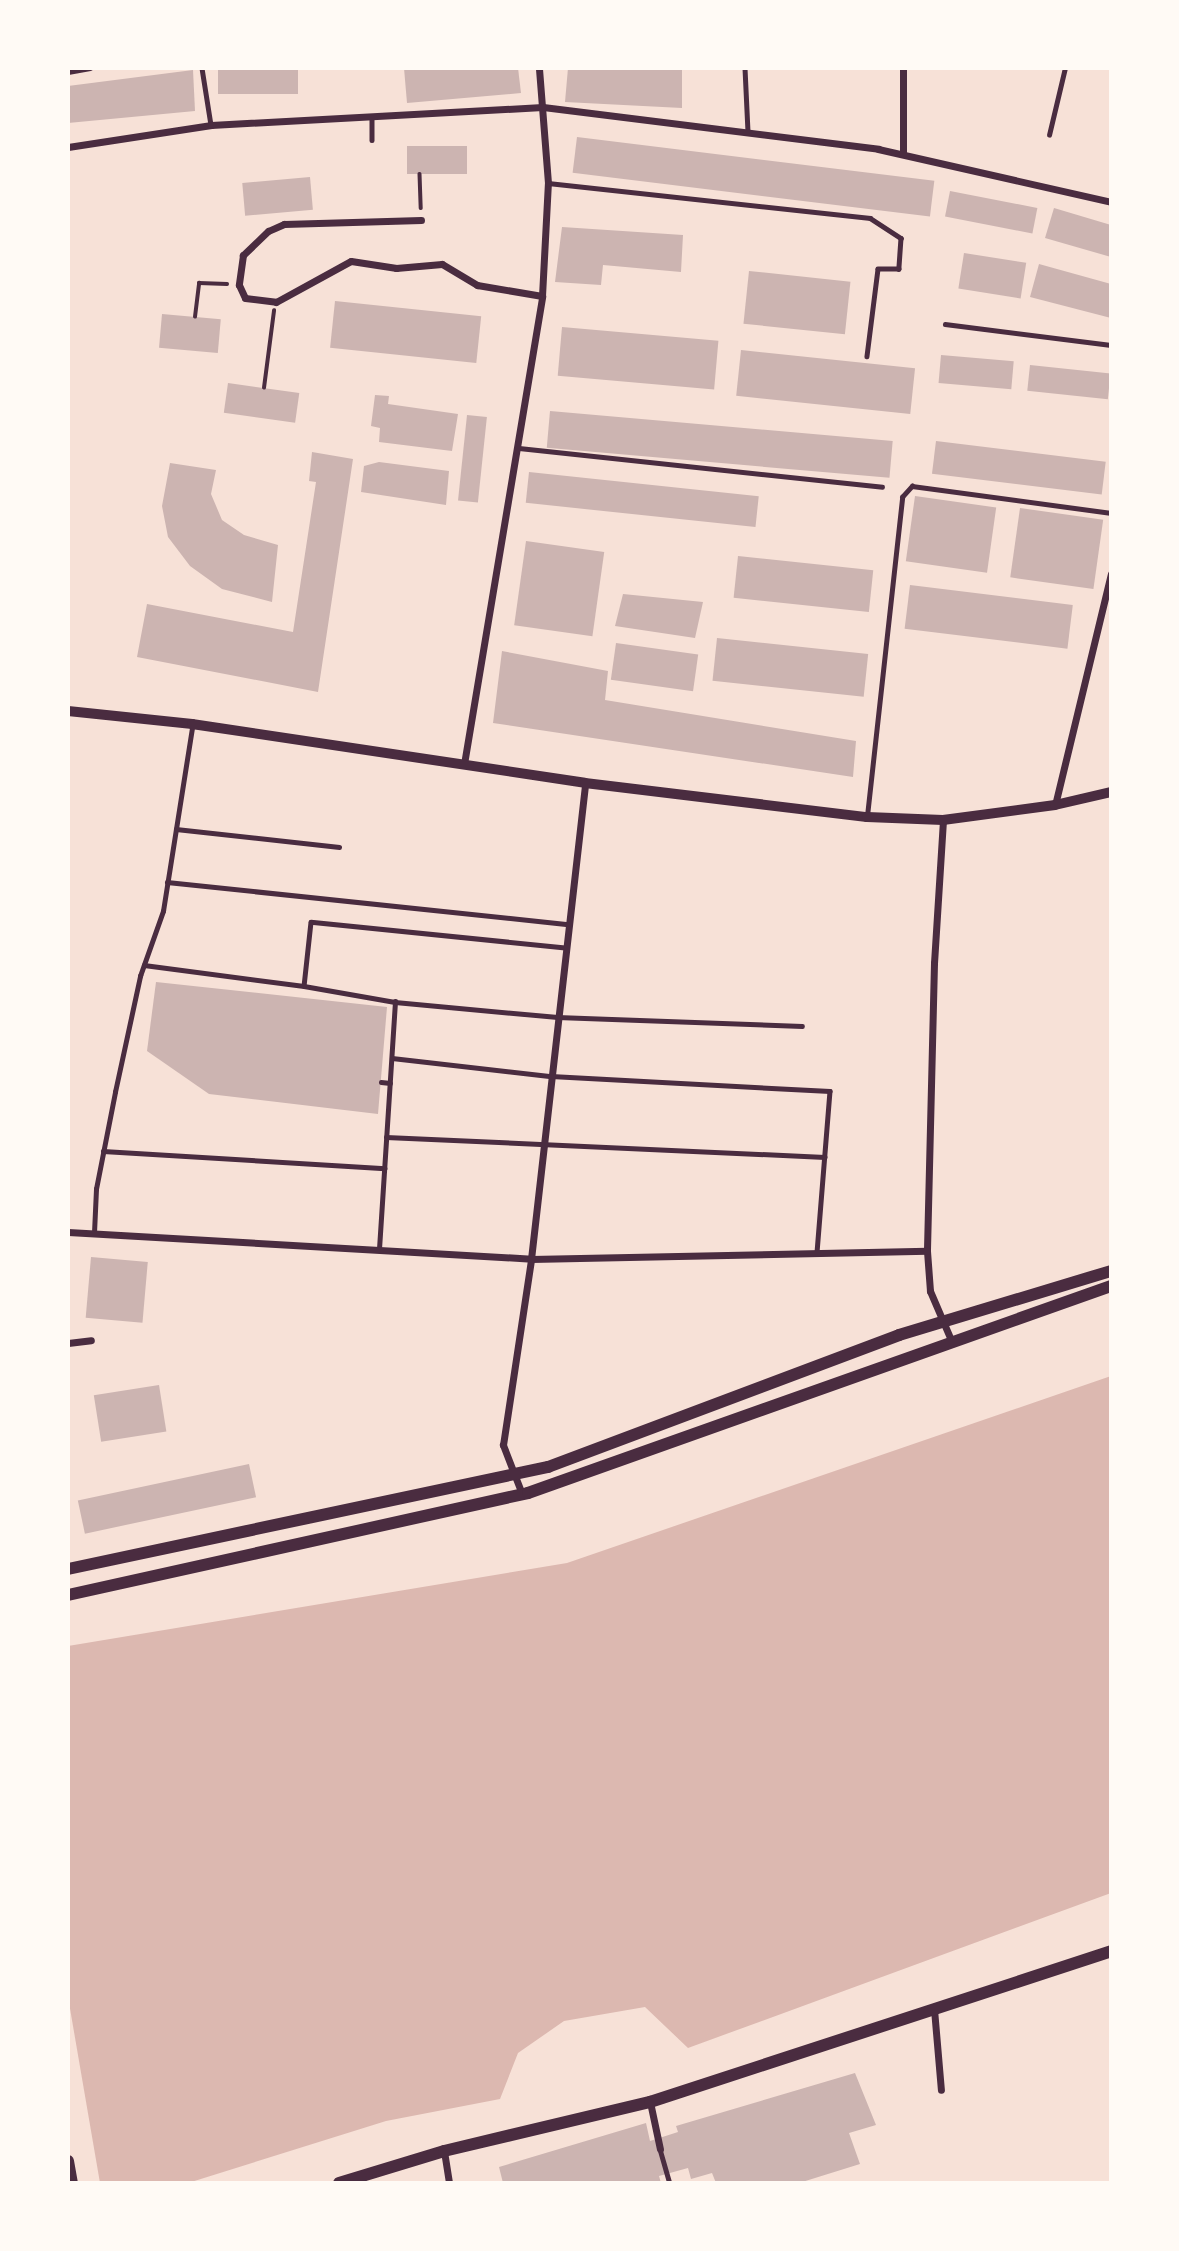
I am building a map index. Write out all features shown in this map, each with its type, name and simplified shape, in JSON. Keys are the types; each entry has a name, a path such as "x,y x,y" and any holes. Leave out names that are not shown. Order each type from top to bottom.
{"main road":[{"path":"68,1569 548,1467 943,1322 1111,1271"},
{"path":"68,1595 522,1494 951,1340 1111,1286"},
{"path":"339,2183 444,2151 650,2102 1111,1951"},
{"path":"68,2161 72,2183"}],"street":[{"path":"464,764 519,448 542,296 548,183 540,68"},
{"path":"903,154 904,68"},
{"path":"68,147 211,125 543,107 903,154 1111,202"},
{"path":"421,220 284,225 261,236 243,255 239,285 245,298 276,302 351,261 396,268 442,264 477,285 542,296"},
{"path":"1055,805 1111,574"},
{"path":"68,711 192,724 584,783 867,817 943,820 1055,805 1111,792"},
{"path":"522,1494 511,1475 503,1445 531,1259 584,783"},
{"path":"943,820 934,963 927,1251 930,1292 951,1340"},
{"path":"68,1232 531,1259 817,1256 927,1251"},
{"path":"68,1343 91,1340"},
{"path":"934,2009 941,2090"},
{"path":"650,2102 660,2149"},
{"path":"444,2151 449,2183"}],"lane":[{"path":"68,72 90,68"},
{"path":"202,68 211,125"},
{"path":"744,68 748,132"},
{"path":"1049,135 1065,68"},
{"path":"372,117 372,141"},
{"path":"548,183 870,218 901,238 899,269 878,269 866,356"},
{"path":"945,324 1111,345"},
{"path":"519,448 882,487"},
{"path":"867,817 902,497 912,486 1111,513"},
{"path":"94,1233 103,1150 144,965 167,882 192,724"},
{"path":"176,829 339,846"},
{"path":"167,882 568,924"},
{"path":"304,986 311,922 565,948"},
{"path":"144,965 304,986 395,1002 557,1017 802,1026"},
{"path":"379,1249 395,1002"},
{"path":"392,1058 551,1076 830,1091 817,1256"},
{"path":"381,1082 390,1083"},
{"path":"386,1136 825,1157"},
{"path":"103,1150 384,1168"},
{"path":"660,2149 670,2183"}],"path":[{"path":"420,174 421,220"},
{"path":"195,317 199,283 239,285"},
{"path":"264,388 276,302"}],"shaded area":[{"path":"1111,1376 1111,1893 688,2048 645,2007 564,2021 518,2053 500,2099 386,2121 188,2183 68,2183 68,1646 567,1563"}],"pier":[{"path":"68,1997 100,2183 68,2183"}],"building":[{"path":"218,68 298,68 298,94 218,94"},
{"path":"404,68 518,68 521,93 407,103"},
{"path":"568,68 682,68 682,108 565,102"},
{"path":"193,70 195,111 68,123 68,86"},
{"path":"577,137 934,181 930,217 573,173"},
{"path":"407,146 467,146 467,174 407,174"},
{"path":"310,177 313,210 245,216 242,183"},
{"path":"950,191 1037,208 1032,234 945,217"},
{"path":"1054,208 1111,225 1111,257 1045,238"},
{"path":"562,227 683,235 681,272 603,265 601,285 555,282"},
{"path":"964,253 1026,263 1021,298 958,289"},
{"path":"1039,264 1111,284 1111,318 1030,297"},
{"path":"749,271 850,282 845,334 743,324"},
{"path":"335,301 481,316 476,363 330,348"},
{"path":"162,314 221,319 218,353 159,348"},
{"path":"562,327 718,341 714,389 558,376"},
{"path":"741,350 915,368 910,414 736,396"},
{"path":"941,355 1014,361 1011,389 939,383"},
{"path":"1030,365 1111,373 1108,399 1027,391"},
{"path":"228,383 299,393 295,423 224,413"},
{"path":"375,395 389,396 388,404 458,414 452,451 379,442 380,428 371,426"},
{"path":"550,411 893,441 889,478 547,448"},
{"path":"467,415 487,417 478,503 458,501"},
{"path":"936,441 1106,462 1102,495 932,474"},
{"path":"312,452 353,459 318,692 137,657 147,604 293,632 316,482 309,481"},
{"path":"379,462 449,471 446,505 361,492 364,466"},
{"path":"170,463 216,470 211,494 222,520 244,535 278,545 272,602 222,589 190,566 168,537 162,506"},
{"path":"529,472 759,496 755,527 526,503"},
{"path":"915,496 996,507 987,573 906,561"},
{"path":"1020,508 1103,520 1093,589 1010,577"},
{"path":"526,541 604,552 592,636 514,625"},
{"path":"738,556 873,570 869,612 734,598"},
{"path":"910,585 1073,605 1067,649 905,629"},
{"path":"623,594 703,602 695,638 615,626"},
{"path":"717,638 868,654 864,697 713,681"},
{"path":"616,643 698,655 693,691 611,680"},
{"path":"502,651 608,671 605,700 856,741 853,777 493,723"},
{"path":"156,982 387,1007 378,1114 209,1094 147,1051"},
{"path":"91,1257 148,1262 142,1323 86,1318"},
{"path":"159,1385 166,1431 101,1442 94,1395"},
{"path":"249,1464 256,1497 85,1534 78,1500"},
{"path":"855,2073 876,2125 849,2133 860,2164 799,2183 716,2183 712,2173 691,2179 688,2168 659,2176 661,2183 503,2183 499,2167 646,2123 650,2141 678,2132 676,2126"}]}
